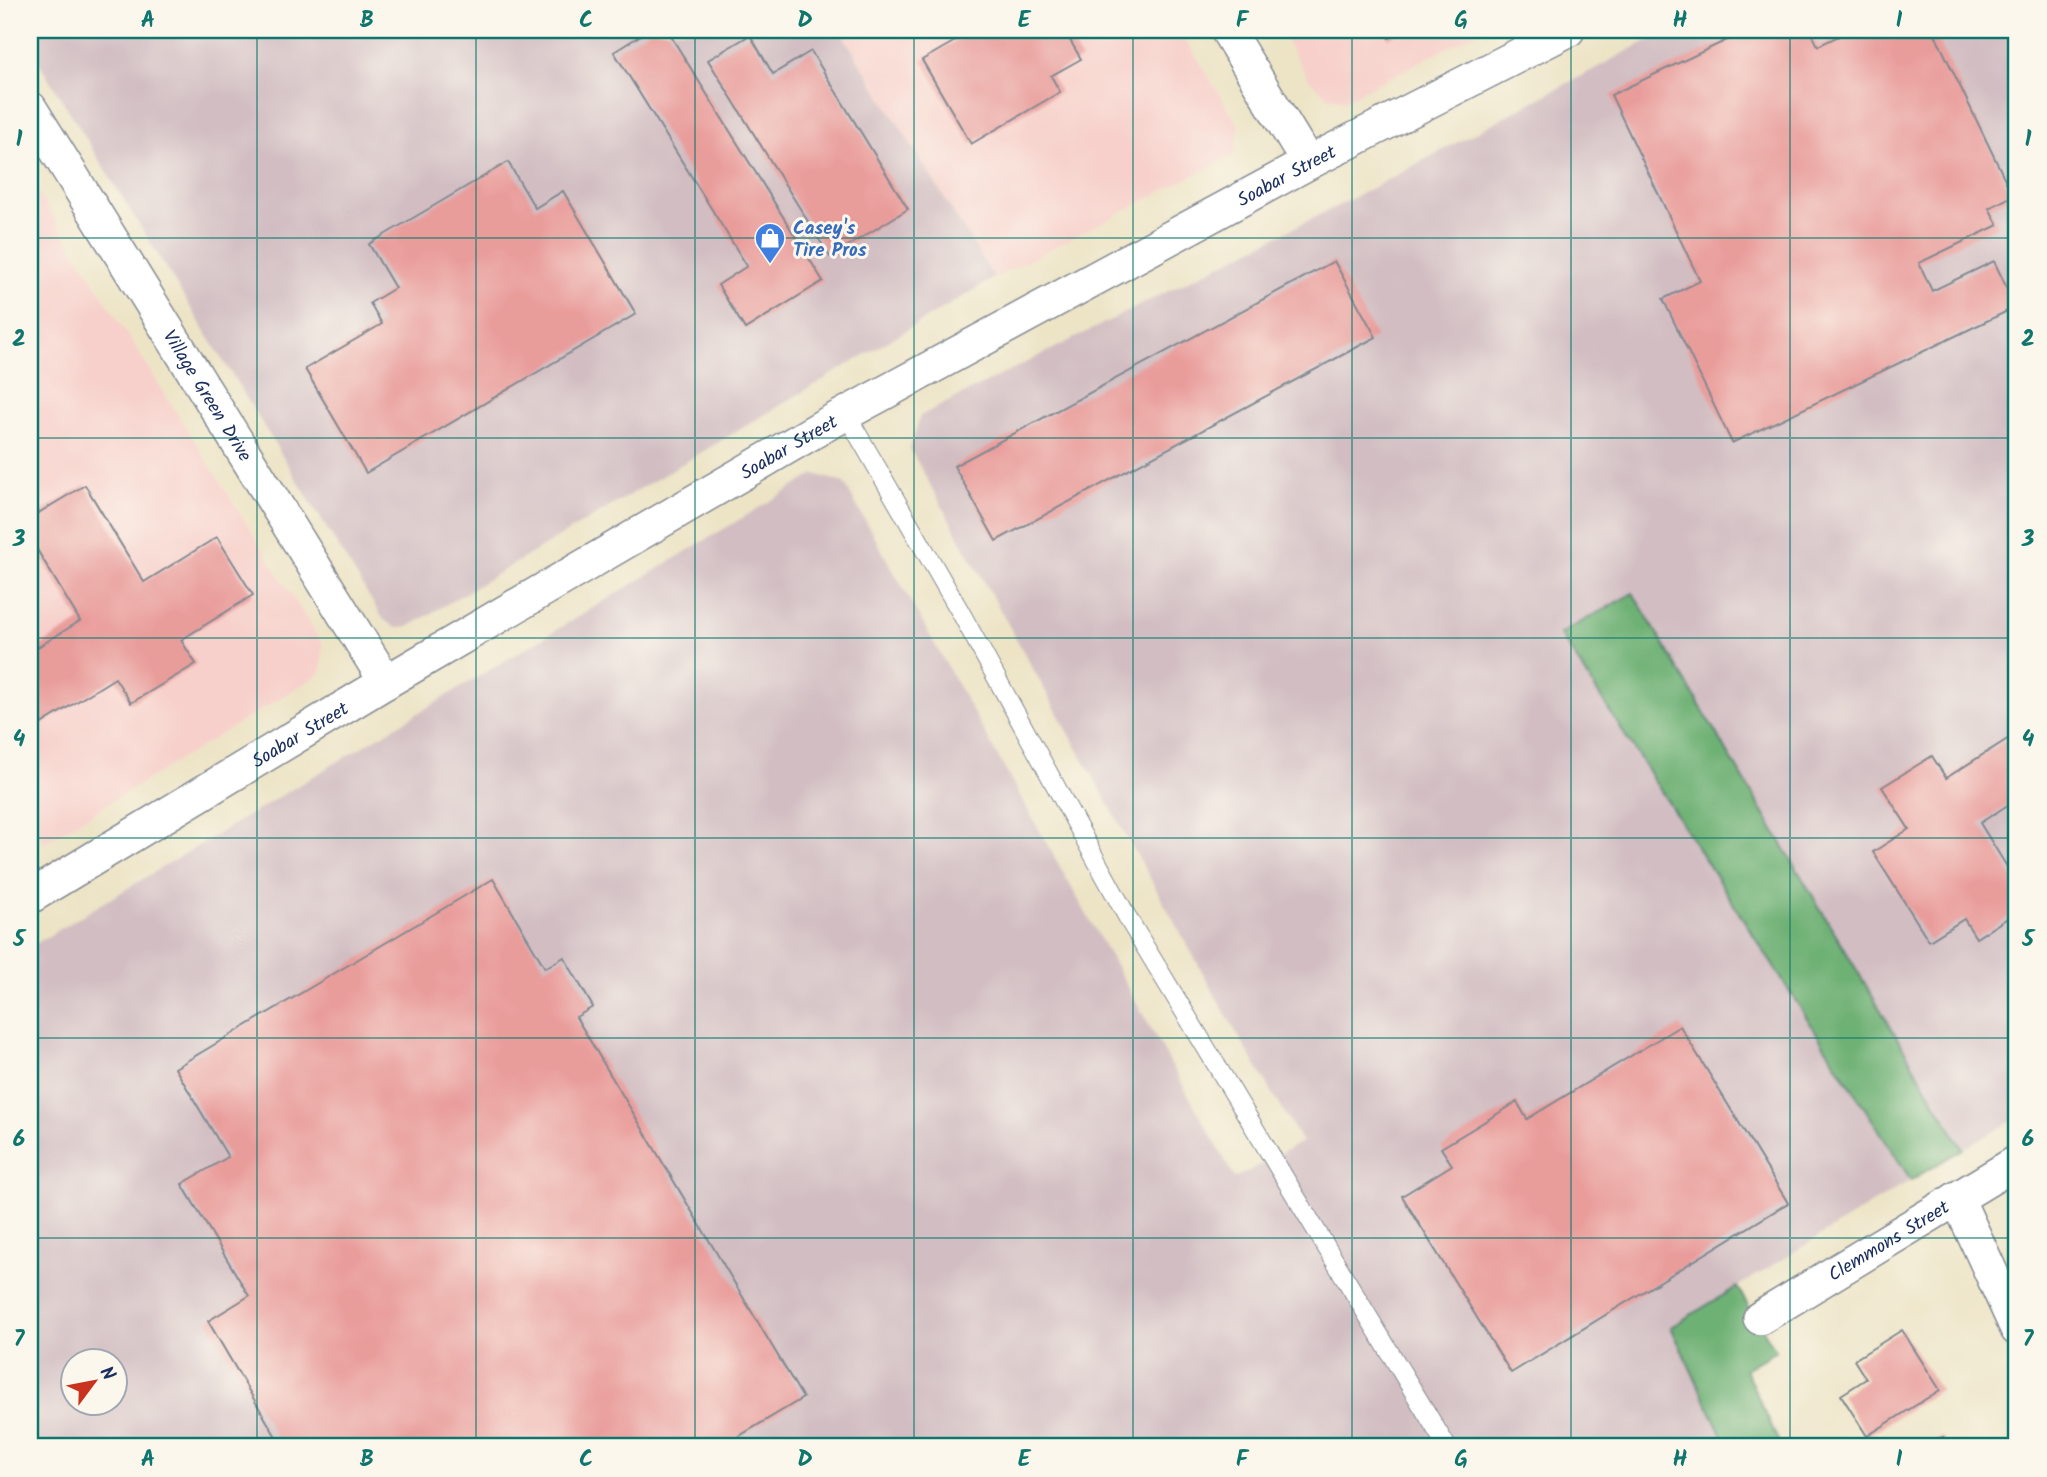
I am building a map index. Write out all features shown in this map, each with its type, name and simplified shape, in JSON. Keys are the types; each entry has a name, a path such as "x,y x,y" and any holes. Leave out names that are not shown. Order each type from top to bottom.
{"street":[{"path":"1227,30 1308,163"},
{"name":"Soabar Street","path":"30,897 386,682 970,344 1308,163 1568,30"},
{"name":"Village Green Drive","path":"30,108 386,682"},
{"name":"Clemmons Street","path":"1760,1318 2017,1161"},
{"path":"1957,1198 2017,1329"}],"lane":[{"path":"846,414 961,613 1130,922 1447,1447"}],"shaded area":[{"path":"30,30 840,30 994,278 408,627 396,628 383,619 30,48"},
{"path":"840,30 1180,30 1239,126 1235,154 994,278"},
{"path":"1279,30 1482,30 1345,100 1328,97 1309,79"},
{"path":"1667,30 2017,30 2017,1118 1963,1149 1634,593 1560,634 1911,1180 1672,1327 1727,1447 30,1447 30,947 815,474 844,483 1235,1178 1302,1142 1236,1032 910,449 920,416 1359,195"},
{"path":"30,180 323,645 321,673 44,843 30,821"}],"green space":[{"path":"1633,593 1963,1149 1911,1180 1560,634"},
{"path":"1737,1287 1776,1351 1745,1369 1781,1447 1727,1447 1671,1327"}],"building":[{"path":"649,30 667,30 823,281 745,329 718,285 747,266 614,52"},
{"path":"960,30 1064,30 1081,59 1051,76 1060,92 971,144 922,60 964,36"},
{"path":"1384,30 1402,30 1389,38"},
{"path":"1748,30 1810,30 1818,46 1851,30 1933,30 2013,196 1989,208 1998,225 1919,263 1932,291 1994,261 2016,307 1732,443 1663,299 1700,281 1611,95"},
{"path":"750,35 773,74 811,51 908,209 830,257 708,60"},
{"path":"508,162 535,208 563,191 636,314 366,473 305,369 382,324 370,303 395,288 369,244"},
{"path":"1334,261 1376,337 996,541 954,466"},
{"path":"85,485 144,582 217,537 253,595 181,640 196,664 131,703 115,678 41,724 30,706 30,652 80,621 30,538 30,518"},
{"path":"2017,733 2017,799 1980,823 2017,883 2017,912 1976,938 1964,919 1929,941 1873,852 1909,829 1882,787 1932,756 1946,778"},
{"path":"493,879 545,968 564,957 593,1007 576,1017 803,1398 721,1447 282,1447 208,1321 249,1296 182,1184 228,1157 175,1068"},
{"path":"1680,1026 1788,1203 1511,1373 1402,1196 1452,1165 1441,1148 1517,1102 1527,1119"},
{"path":"1902,1330 1940,1390 1867,1436 1841,1395 1866,1379 1854,1360"},
{"path":"1943,1437 1948,1447 1921,1447"}],"place":[{"name":"Casey's Tire Pros","path":"770,265"}]}
